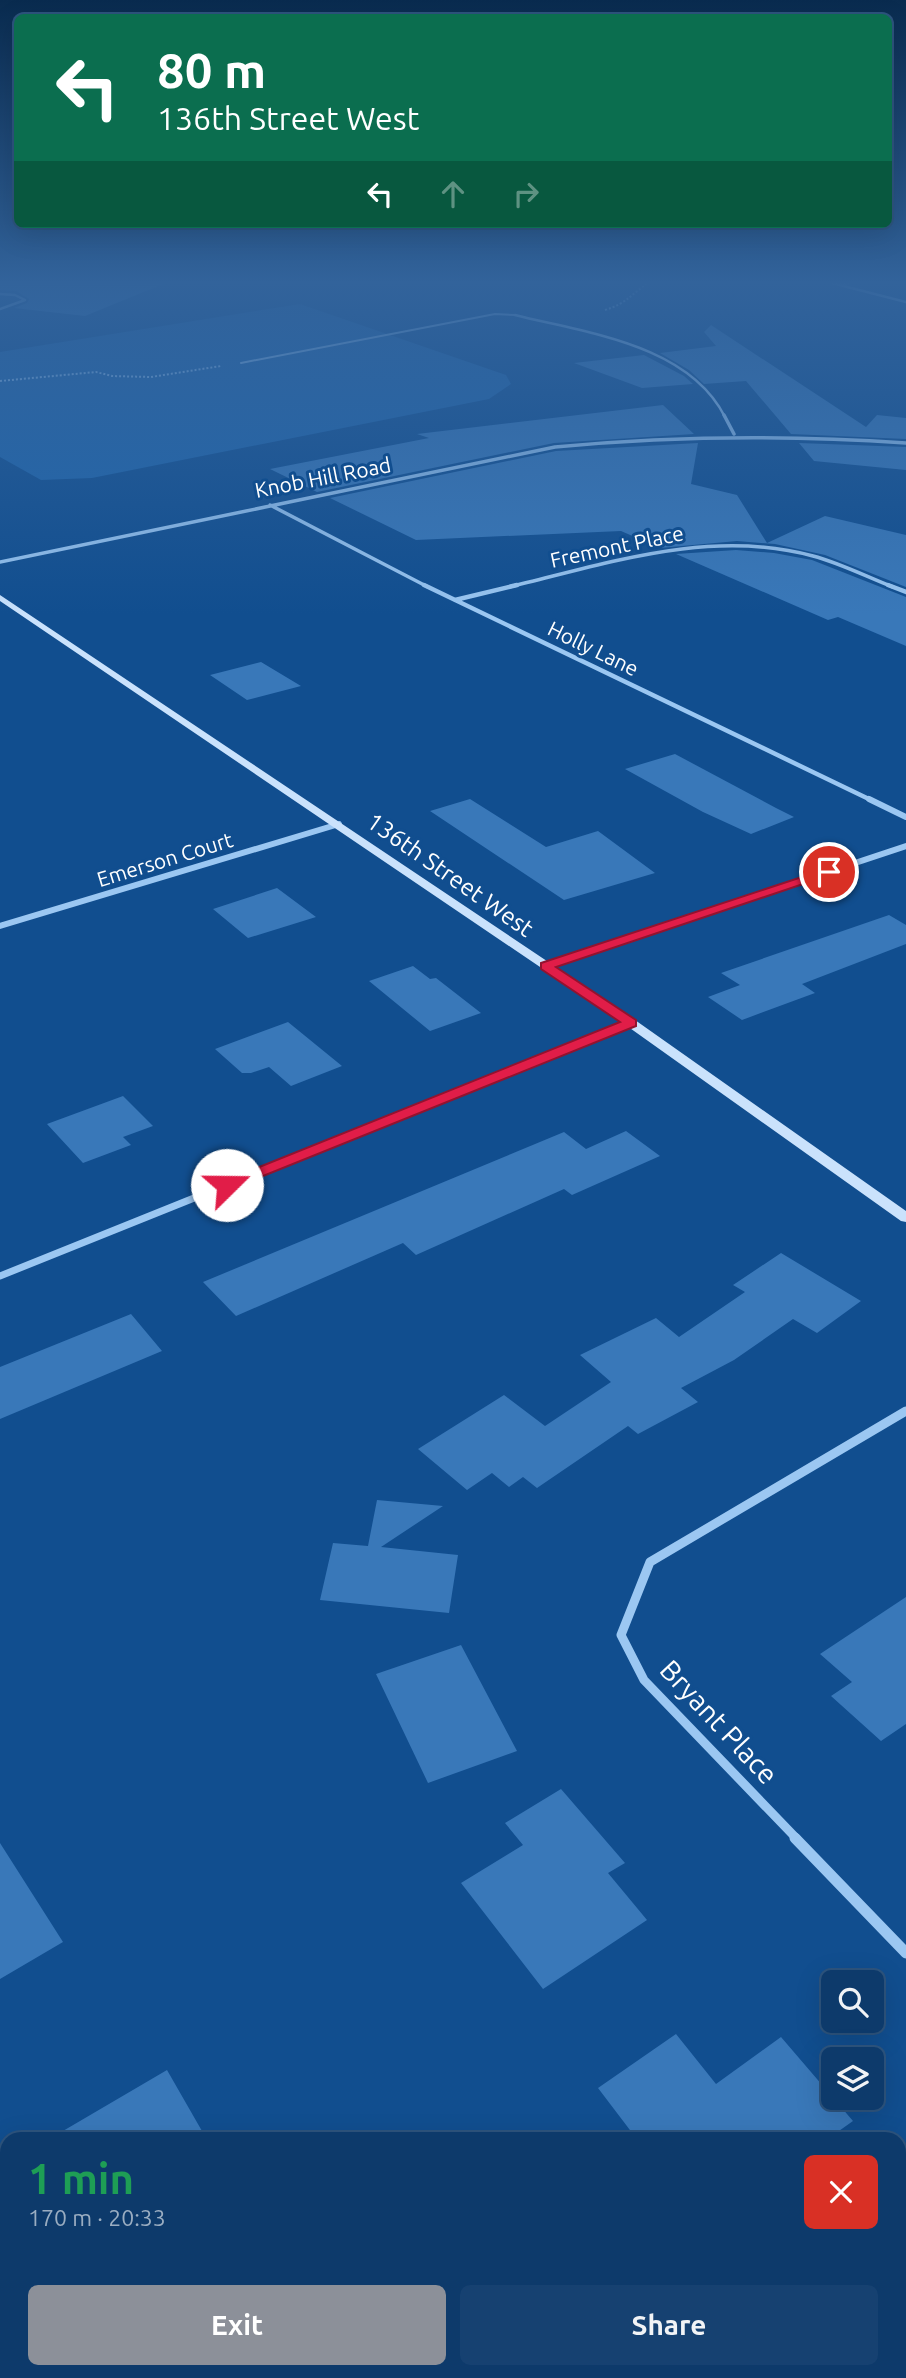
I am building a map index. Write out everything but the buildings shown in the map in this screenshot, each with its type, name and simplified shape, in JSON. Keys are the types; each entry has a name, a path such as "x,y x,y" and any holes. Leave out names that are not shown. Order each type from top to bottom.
{"street":[{"path":"711,392 734,434"},
{"name":"Knob Hill Road","path":"0,562 555,447 644,438 734,434 906,443"},
{"name":"Holly Lane","path":"269,505 455,601 906,817"},
{"name":"Fremont Place","path":"455,601 665,550 732,544 777,548 815,556 906,592"},
{"name":"136th Street West","path":"0,597 340,824 631,1023 906,1218"},
{"name":"Emerson Court","path":"0,926 340,824"},
{"path":"545,966 906,846"},
{"path":"0,1276 631,1023"},
{"name":"Bryant Place","path":"906,1411 650,1562 621,1635 645,1680 906,1954"}],"shaded area":[{"path":"0,392 499,392 489,399 92,478 41,480 0,457"}],"route":[{"path":"227,1185 631,1023 545,966 829,872"}]}
